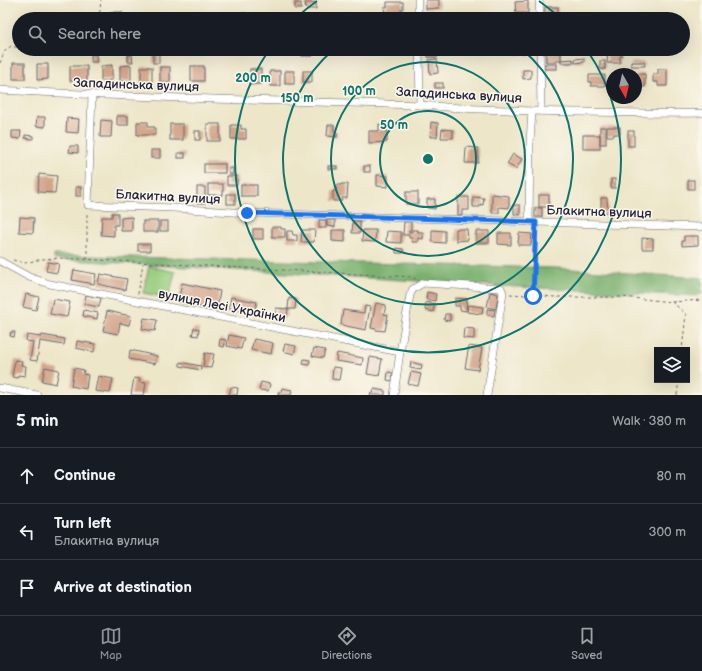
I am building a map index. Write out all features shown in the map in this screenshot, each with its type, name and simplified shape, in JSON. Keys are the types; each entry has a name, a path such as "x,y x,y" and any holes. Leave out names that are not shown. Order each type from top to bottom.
{"street":[{"path":"418,0 418,12"},
{"path":"539,0 540,12"},
{"path":"419,56 420,104"},
{"path":"540,56 541,111"},
{"name":"Западинська вулиця","path":"0,90 192,99 420,104 448,107 532,111 675,114 702,113"},
{"path":"88,205 92,95"},
{"path":"532,111 530,142 532,222"},
{"name":"Блакитна вулиця","path":"88,205 255,213 702,227"},
{"name":"вулиця Лесі Українки","path":"0,261 29,277 50,284 136,302 400,352"},
{"path":"394,395 410,295 413,290 423,284 502,291 487,395"},
{"path":"0,388 37,395"}],"path":[{"path":"100,12 101,0"},
{"path":"0,63 4,52 12,46"},
{"path":"87,259 88,205"},
{"path":"532,222 533,296"},
{"path":"12,260 25,263 42,259 87,259 413,277 423,284"},
{"path":"136,302 143,263"},
{"path":"502,291 533,296 622,297 672,302 702,300"},
{"path":"672,302 686,314 682,347"},
{"path":"677,395 679,383"}],"green space":[{"path":"54,255 557,268 702,278 702,294 696,296 500,286 54,259"},
{"path":"149,266 175,272 169,298 143,293"}],"building":[{"path":"426,0 439,0 439,8 426,9"},
{"path":"528,1 528,12 516,12 515,2"},
{"path":"387,2 403,2 402,12 385,12 384,7 387,7"},
{"path":"295,3 301,3 301,9 295,9"},
{"path":"305,3 316,3 316,9 306,9"},
{"path":"545,7 558,7 558,12 545,12"},
{"path":"91,56 96,56 97,62 91,62"},
{"path":"128,56 132,56 133,62 128,62"},
{"path":"153,56 159,56 159,63 153,63"},
{"path":"546,56 561,56 561,60 557,60 557,62 546,62"},
{"path":"608,56 620,56 620,63 607,63"},
{"path":"584,58 584,62 575,63 575,59"},
{"path":"437,59 438,73 430,74 429,60"},
{"path":"573,59 573,63 561,63 561,60"},
{"path":"600,61 605,61 605,69 600,69"},
{"path":"631,62 644,62 645,66 631,66"},
{"path":"13,63 25,63 25,79 13,79"},
{"path":"37,64 48,64 48,79 37,80"},
{"path":"544,64 557,64 557,69 544,69"},
{"path":"112,65 112,80 101,81 101,66"},
{"path":"131,65 131,81 120,81 120,66"},
{"path":"70,66 87,66 87,81 70,81"},
{"path":"191,66 204,66 204,81 191,81"},
{"path":"141,67 152,67 152,82 141,82"},
{"path":"160,67 170,67 170,82 160,82"},
{"path":"250,69 261,69 261,84 250,84"},
{"path":"658,69 667,69 667,86 658,86 658,82 653,82 653,74 658,74"},
{"path":"523,70 531,70 531,78 523,79"},
{"path":"270,71 280,71 280,86 270,86"},
{"path":"285,71 294,71 294,84 285,84"},
{"path":"303,71 312,71 312,82 303,82"},
{"path":"642,74 645,74 645,87 642,87"},
{"path":"589,75 605,75 605,86 591,86 591,82 589,82"},
{"path":"435,83 443,83 443,88 435,88"},
{"path":"117,116 128,116 128,125 117,125"},
{"path":"37,117 45,117 45,127 36,126"},
{"path":"67,118 79,119 78,133 66,132"},
{"path":"101,120 112,121 111,137 100,137"},
{"path":"137,122 148,122 148,127 155,127 155,135 137,135"},
{"path":"431,122 438,123 437,137 430,137"},
{"path":"170,124 183,124 183,140 170,140"},
{"path":"207,124 220,124 220,141 207,141"},
{"path":"379,124 387,124 387,142 369,143 369,131 379,131"},
{"path":"231,125 241,125 241,129 246,129 246,139 231,139"},
{"path":"328,125 334,125 334,131 337,132 337,137 327,136"},
{"path":"600,127 606,127 606,144 600,144"},
{"path":"607,127 620,127 620,134 607,136"},
{"path":"442,129 453,130 453,138 441,138"},
{"path":"12,131 21,131 20,139 12,138"},
{"path":"195,131 200,131 200,140 195,140"},
{"path":"628,131 634,131 634,146 628,146"},
{"path":"25,135 33,136 33,139 25,138"},
{"path":"583,135 600,135 600,149 583,149"},
{"path":"70,146 78,146 78,153 69,152"},
{"path":"466,147 478,148 478,163 465,163"},
{"path":"151,150 160,150 160,158 151,158"},
{"path":"178,153 185,153 185,158 178,158"},
{"path":"513,154 522,159 516,169 507,164"},
{"path":"204,164 225,164 225,173 204,173"},
{"path":"328,166 337,166 337,169 328,169"},
{"path":"364,166 370,166 370,172 364,172"},
{"path":"229,168 233,168 233,174 229,174"},
{"path":"39,174 57,176 55,193 38,192"},
{"path":"377,175 388,176 388,187 377,186"},
{"path":"227,176 237,176 237,185 227,185"},
{"path":"611,179 615,179 615,188 611,188"},
{"path":"688,180 694,180 694,189 688,189"},
{"path":"208,184 223,184 223,195 208,195"},
{"path":"348,184 347,198 342,198 342,201 333,201 333,191 336,191 336,185"},
{"path":"241,185 257,185 257,196 241,196"},
{"path":"76,187 81,187 81,196 76,196"},
{"path":"197,187 205,187 205,203 197,203"},
{"path":"406,192 418,192 418,204 406,204"},
{"path":"227,194 235,194 235,204 227,204"},
{"path":"492,194 509,196 509,208 499,207 499,213 492,213"},
{"path":"539,195 549,195 549,207 539,207"},
{"path":"458,197 469,197 469,210 462,210 462,215 458,215"},
{"path":"473,197 484,198 483,205 480,204 480,207 473,207"},
{"path":"601,198 607,198 608,212 601,213"},
{"path":"427,199 435,199 435,209 427,208"},
{"path":"514,205 520,205 520,215 514,214"},
{"path":"535,208 542,208 542,217 535,217"},
{"path":"112,213 118,213 118,225 114,225 114,236 101,235 102,217 112,217"},
{"path":"20,217 34,218 33,233 19,232"},
{"path":"132,217 132,231 121,231 121,218"},
{"path":"319,220 326,220 326,228 319,228"},
{"path":"327,220 335,220 335,227 327,226"},
{"path":"143,221 158,221 158,232 143,232"},
{"path":"160,221 168,221 168,231 160,231"},
{"path":"353,221 360,221 360,233 352,233"},
{"path":"404,222 411,222 411,230 409,230 409,232 412,232 412,230 418,230 418,232 423,232 423,239 418,238 418,242 412,242 412,238 409,238 409,235 403,235"},
{"path":"272,227 281,227 281,229 285,229 285,237 272,237"},
{"path":"253,229 263,229 263,239 253,239"},
{"path":"456,229 467,229 468,240 456,241"},
{"path":"302,230 315,230 314,242 301,242"},
{"path":"332,230 345,230 345,242 332,241"},
{"path":"363,230 376,230 375,242 362,241"},
{"path":"432,230 445,231 445,243 432,242"},
{"path":"287,231 292,231 293,235 297,235 297,241 287,241"},
{"path":"387,231 401,232 401,243 386,242"},
{"path":"476,231 489,231 489,243 476,243"},
{"path":"498,233 511,233 511,245 498,244"},
{"path":"519,233 532,234 531,245 518,245"},
{"path":"684,236 698,236 698,245 682,246"},
{"path":"642,238 653,239 653,249 642,249"},
{"path":"138,244 150,244 150,251 138,251"},
{"path":"396,248 403,249 403,253 396,253"},
{"path":"48,262 59,264 57,273 46,271"},
{"path":"74,270 96,274 94,284 72,280"},
{"path":"100,274 127,279 125,290 98,284"},
{"path":"182,283 220,291 217,310 178,302"},
{"path":"427,292 436,294 435,301 426,299"},
{"path":"490,292 498,294 496,309 487,307"},
{"path":"26,294 39,297 36,310 23,307"},
{"path":"86,295 101,298 99,307 84,304"},
{"path":"231,297 257,302 254,313 229,308"},
{"path":"289,298 296,299 295,309 288,309"},
{"path":"455,298 467,299 466,311 460,310 460,306 455,306"},
{"path":"53,299 70,302 67,317 50,314"},
{"path":"426,302 435,304 433,312 425,310"},
{"path":"376,303 386,305 384,314 388,315 385,331 371,328"},
{"path":"468,305 483,307 482,314 467,312"},
{"path":"365,306 370,307 366,330 341,325 343,310 364,313"},
{"path":"276,308 288,309 287,317 275,317"},
{"path":"487,309 495,310 494,316 487,315"},
{"path":"84,310 98,313 97,319 83,316"},
{"path":"107,311 131,316 129,325 120,323 118,334 103,331"},
{"path":"445,314 450,314 450,321 444,320"},
{"path":"144,318 157,320 155,331 142,329"},
{"path":"194,328 199,329 198,336 192,335"},
{"path":"464,328 474,329 474,339 463,338"},
{"path":"11,332 15,332 14,337 10,336"},
{"path":"27,335 41,337 42,335 65,339 64,345 40,341 37,361 30,360 33,342 26,341"},
{"path":"229,335 244,338 241,349 227,346"},
{"path":"220,339 226,340 224,347 219,346"},
{"path":"254,339 273,343 271,354 251,350"},
{"path":"77,341 95,344 94,352 76,348"},
{"path":"285,344 296,346 294,354 283,351"},
{"path":"469,346 482,348 478,370 465,368"},
{"path":"314,348 325,350 323,358 312,356"},
{"path":"130,350 157,356 155,364 129,359"},
{"path":"205,353 214,354 211,368 203,367"},
{"path":"337,353 363,358 362,365 336,361"},
{"path":"370,357 382,359 379,376 367,374"},
{"path":"304,359 310,360 309,365 303,364"},
{"path":"15,360 22,361 21,365 26,366 25,376 18,375 18,378 12,377"},
{"path":"180,362 201,366 201,370 180,366"},
{"path":"411,362 422,365 421,370 410,368"},
{"path":"45,367 59,370 56,384 42,381"},
{"path":"333,367 341,368 339,380 332,379"},
{"path":"74,368 84,370 83,374 88,375 86,389 71,386"},
{"path":"388,372 393,373 392,381 387,380"},
{"path":"411,372 421,374 418,386 408,384"},
{"path":"98,376 113,379 110,393 95,391"},
{"path":"134,378 140,379 139,382 146,383 144,395 131,395"},
{"path":"261,382 270,384 268,391 259,390"},
{"path":"231,387 238,388 237,395 229,395"},
{"path":"282,388 292,390 291,395 278,395 278,392 281,392"},
{"path":"374,389 385,391 385,395 370,395 371,392 373,393"}],"route":[{"path":"247,213 536,222 533,296"}]}
